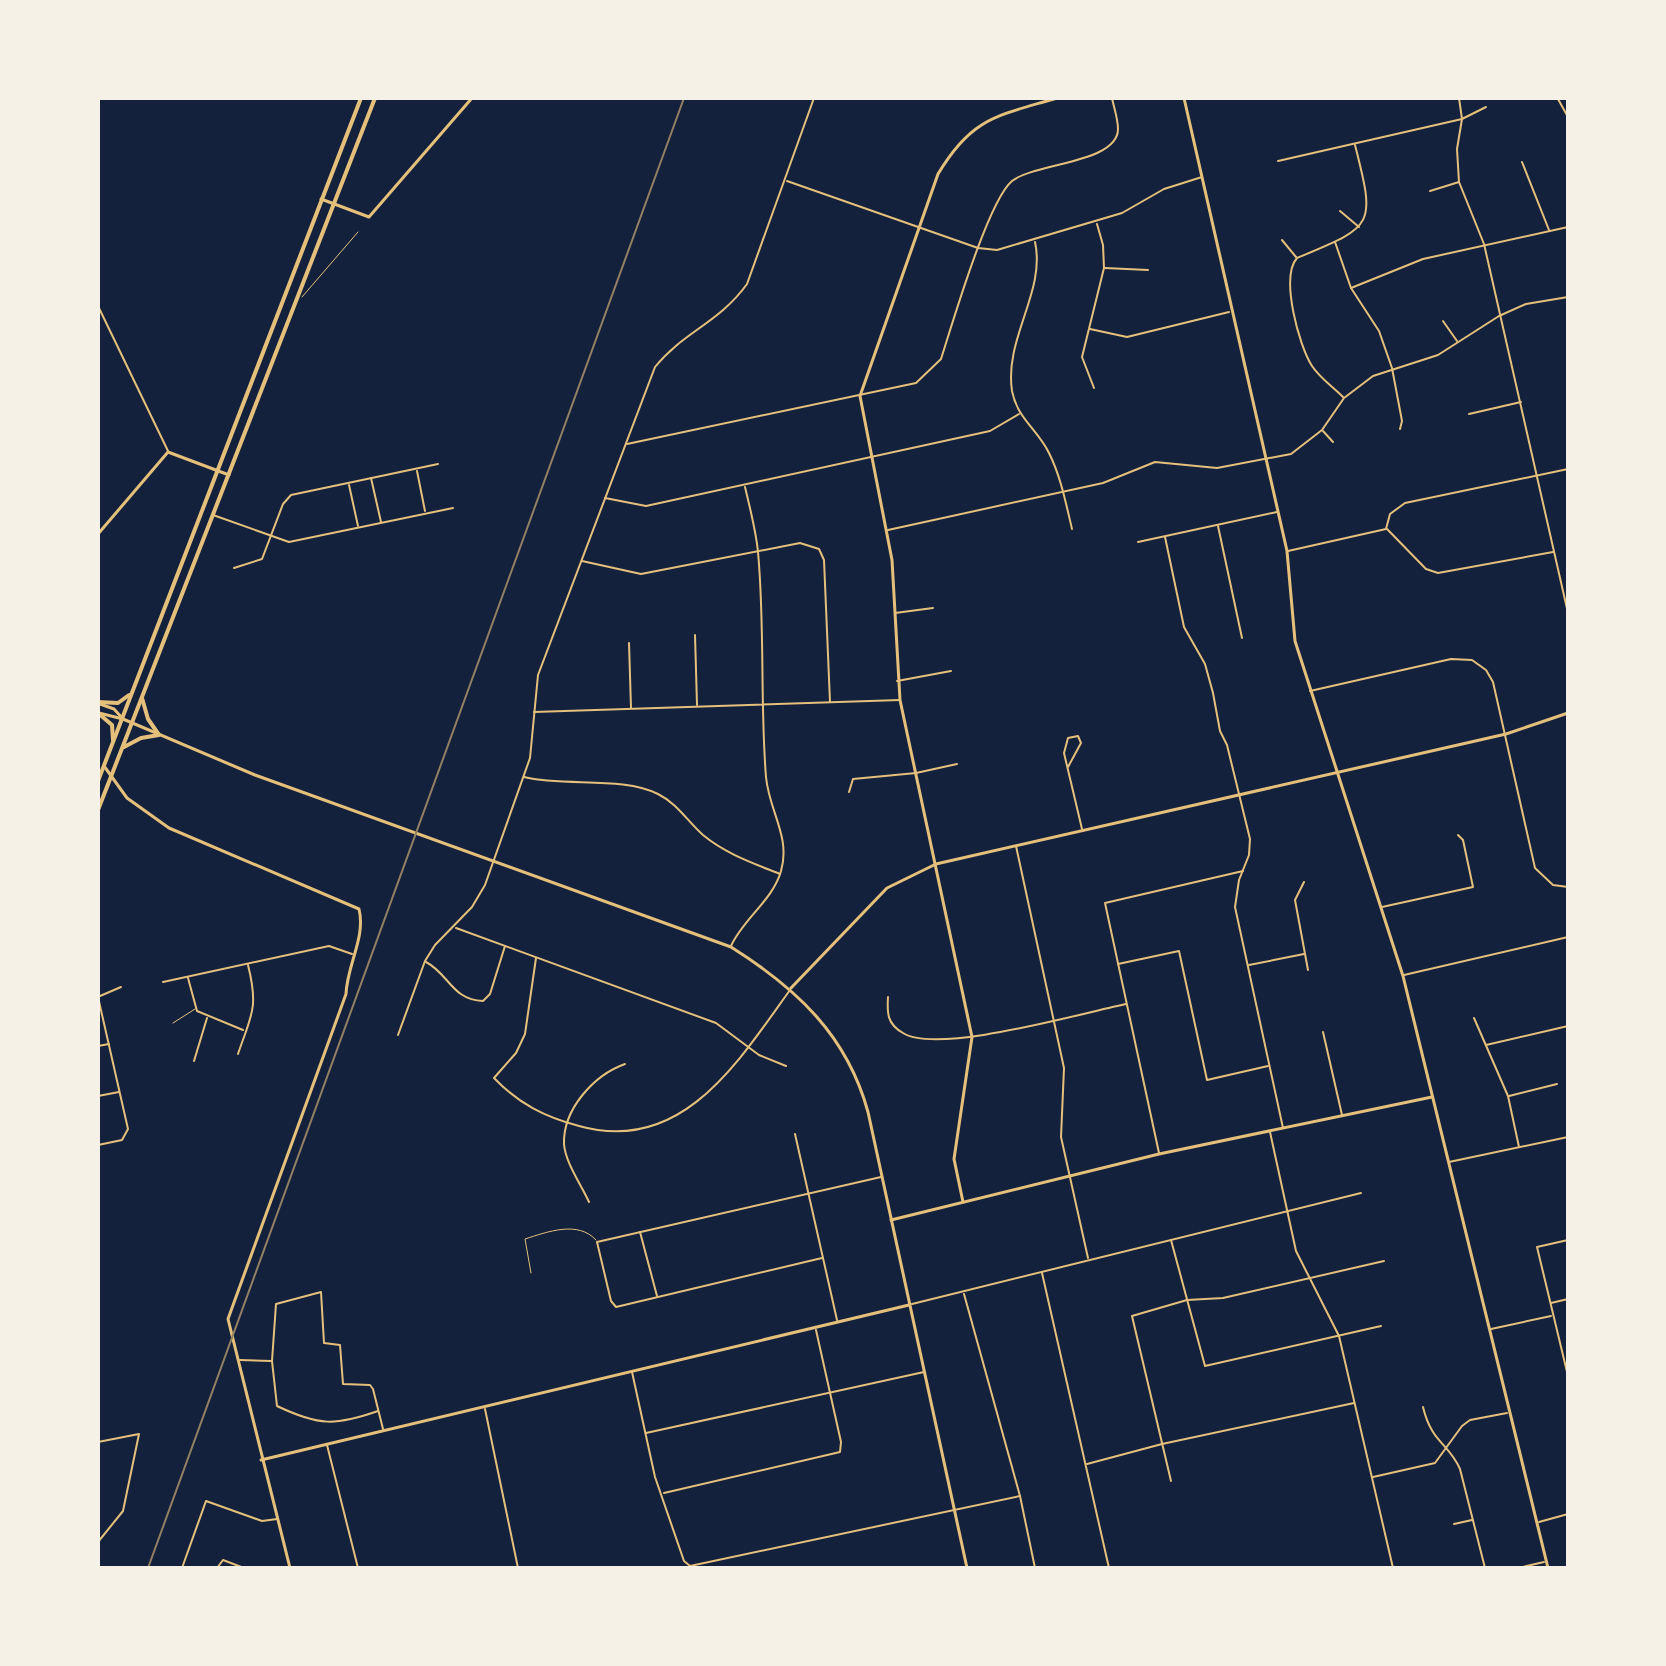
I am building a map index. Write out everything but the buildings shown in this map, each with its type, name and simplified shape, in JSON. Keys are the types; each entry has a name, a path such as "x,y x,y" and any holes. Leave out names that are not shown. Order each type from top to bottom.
{"highway":[{"path":"98,781 361,98"},
{"path":"98,810 375,98"},
{"path":"196,523 207,527"},
{"path":"181,562 192,566"},
{"path":"98,703 118,703 133,690"},
{"path":"122,748 135,740 159,735 148,719 142,698"},
{"path":"98,712 112,725 112,745"}],"street":[{"path":"321,199 369,217 472,98"},
{"path":"398,1035 425,961 435,945 455,928 472,907 494,860 530,758 538,675 655,367 674,344 716,319 732,305 747,284 814,98"},
{"path":"963,1202 954,1159 972,1037 900,700 887,530 860,396 938,174 955,146 974,128 994,117 1057,98"},
{"path":"625,444 916,383 930,373 941,359 978,248 1003,192 1012,181 1026,174 1099,153 1113,143 1118,130 1112,98"},
{"path":"1184,98 1229,312 1287,551 1293,632 1403,976 1548,1568"},
{"path":"1459,98 1462,119 1457,149 1459,182 1484,244 1568,613"},
{"path":"1558,99 1568,117"},
{"path":"1278,161 1462,119 1486,107"},
{"path":"1344,398 1314,369 1305,354 1288,282 1291,265 1297,258 1335,242 1360,227 1368,212 1368,197 1355,145"},
{"path":"1522,162 1549,231"},
{"path":"786,181 978,248 997,250 1122,213 1164,189 1202,177"},
{"path":"1430,191 1459,182"},
{"path":"1340,211 1360,227"},
{"path":"1094,388 1082,357 1104,268 1103,245 1096,222"},
{"path":"1351,288 1423,259 1568,227"},
{"path":"1035,240 1040,264 1016,336 1011,363 1013,392 1019,414 1049,451 1072,529"},
{"path":"1282,240 1297,258"},
{"path":"1335,242 1351,288 1379,331 1392,368 1402,421 1400,429"},
{"path":"1104,268 1148,270"},
{"path":"887,530 1103,483 1155,462 1217,468 1291,454 1322,430 1344,398 1373,376 1438,355 1499,316 1526,304 1568,297"},
{"path":"98,306 168,452 229,475"},
{"path":"1089,329 1127,337 1229,312"},
{"path":"1443,321 1458,342"},
{"path":"1469,414 1521,402"},
{"path":"604,497 646,506 745,487 990,431 1019,414"},
{"path":"1322,430 1333,442"},
{"path":"98,534 168,452"},
{"path":"234,568 262,559 283,504 291,495 438,464"},
{"path":"416,469 426,512"},
{"path":"1386,529 1390,514 1405,503 1568,469"},
{"path":"371,478 381,523"},
{"path":"349,483 358,527"},
{"path":"731,947 740,927 771,891 781,874 784,837 766,779 758,550 745,487"},
{"path":"211,515 289,542 453,508"},
{"path":"1138,542 1277,512"},
{"path":"1218,525 1242,638"},
{"path":"1287,551 1386,529"},
{"path":"1386,529 1426,569 1438,573 1554,551"},
{"path":"1165,537 1184,627 1205,664 1250,839 1235,907 1283,1129"},
{"path":"581,560 641,574 667,572 800,543 819,549 824,560 830,702"},
{"path":"894,613 933,608"},
{"path":"695,635 697,707"},
{"path":"629,643 631,709"},
{"path":"1310,691 1451,659 1472,660 1486,670 1493,682 1506,734 1535,868 1553,885 1568,887"},
{"path":"897,681 951,671"},
{"path":"533,712 900,700"},
{"path":"98,703 114,709 131,724 400,828 731,947 791,988 840,1044 859,1079 967,1568"},
{"path":"98,712 123,719"},
{"path":"536,958 525,1034 516,1053 494,1078 513,1097 538,1112 568,1123 598,1131 629,1132 659,1125 684,1113 707,1094 748,1048 791,988 887,888 936,864 1506,734 1568,713"},
{"path":"1068,767 1081,743 1078,736 1065,741 1068,767 1082,830"},
{"path":"849,792 853,779 916,773 957,764"},
{"path":"104,766 127,798 169,828 359,909 361,931 352,954 346,994 233,1298 228,1319 290,1568"},
{"path":"523,777 553,784 633,785 657,793 674,804 700,832 726,852 781,874"},
{"path":"1381,907 1473,887 1463,840 1458,835"},
{"path":"1016,846 1064,1068 1061,1137 1089,1259"},
{"path":"1159,1154 1105,903 1244,871"},
{"path":"1304,882 1295,900 1308,970"},
{"path":"455,928 716,1023 748,1048 786,1066"},
{"path":"1403,976 1568,937"},
{"path":"163,982 239,963 248,965 329,946 352,954"},
{"path":"425,961 435,966 455,992 483,1001 490,994 505,946"},
{"path":"1118,964 1179,951 1207,1080 1269,1065"},
{"path":"1248,966 1304,954"},
{"path":"238,1054 243,1030 255,1011 256,995 248,965"},
{"path":"187,977 195,1009 243,1030"},
{"path":"98,1145 119,1141 127,1135 98,996 121,987"},
{"path":"888,997 887,1015 904,1035 921,1040 972,1037 1126,1004"},
{"path":"194,1061 208,1017"},
{"path":"1474,1018 1508,1096 1519,1147"},
{"path":"1484,1045 1568,1026"},
{"path":"1323,1032 1342,1116"},
{"path":"98,1046 109,1044"},
{"path":"589,1202 564,1146 568,1123 586,1089 625,1064"},
{"path":"1508,1096 1557,1084"},
{"path":"98,1096 119,1092"},
{"path":"891,1220 1159,1154 1432,1097"},
{"path":"1270,1131 1296,1251 1339,1336 1393,1568"},
{"path":"795,1134 837,1322"},
{"path":"1448,1162 1568,1137"},
{"path":"822,1258 616,1307 611,1301 597,1242 881,1177"},
{"path":"261,1460 816,1329 1361,1193"},
{"path":"640,1232 658,1297"},
{"path":"1171,1239 1205,1366 1381,1326"},
{"path":"1568,1240 1537,1247 1568,1376"},
{"path":"98,1258 98,1288"},
{"path":"1171,1481 1132,1316 1187,1300 1223,1298 1384,1261"},
{"path":"1041,1272 1109,1568"},
{"path":"378,1411 361,1420 325,1423 277,1406 272,1361 276,1304 321,1292 324,1343 340,1345 343,1384 370,1385 378,1411 383,1430"},
{"path":"964,1292 1020,1496 1035,1568"},
{"path":"1550,1303 1568,1299"},
{"path":"1490,1330 1552,1315"},
{"path":"663,1494 840,1452 816,1329"},
{"path":"1563,1355 1568,1354"},
{"path":"240,1360 272,1361"},
{"path":"632,1371 655,1477 684,1561 690,1566 1020,1496"},
{"path":"645,1433 924,1372"},
{"path":"1086,1465 1162,1444 1354,1403"},
{"path":"484,1406 518,1568"},
{"path":"1423,1407 1429,1431 1456,1459 1460,1469 1485,1568"},
{"path":"1372,1477 1435,1463 1446,1452 1462,1426 1470,1420 1509,1412"},
{"path":"98,1442 139,1434 123,1511 98,1542"},
{"path":"326,1443 358,1568"},
{"path":"182,1568 206,1501 262,1521 277,1519"},
{"path":"1537,1522 1568,1514"},
{"path":"1454,1524 1472,1520"},
{"path":"217,1568 219,1560 223,1560 244,1568"},
{"path":"1518,1568 1547,1562"}],"lane":[{"path":"296,299 307,293 358,232"},
{"path":"173,1023 195,1009"},
{"path":"531,1273 525,1239 573,1229 587,1232 597,1242"}],"railway":[{"path":"148,1568 684,98"}]}
